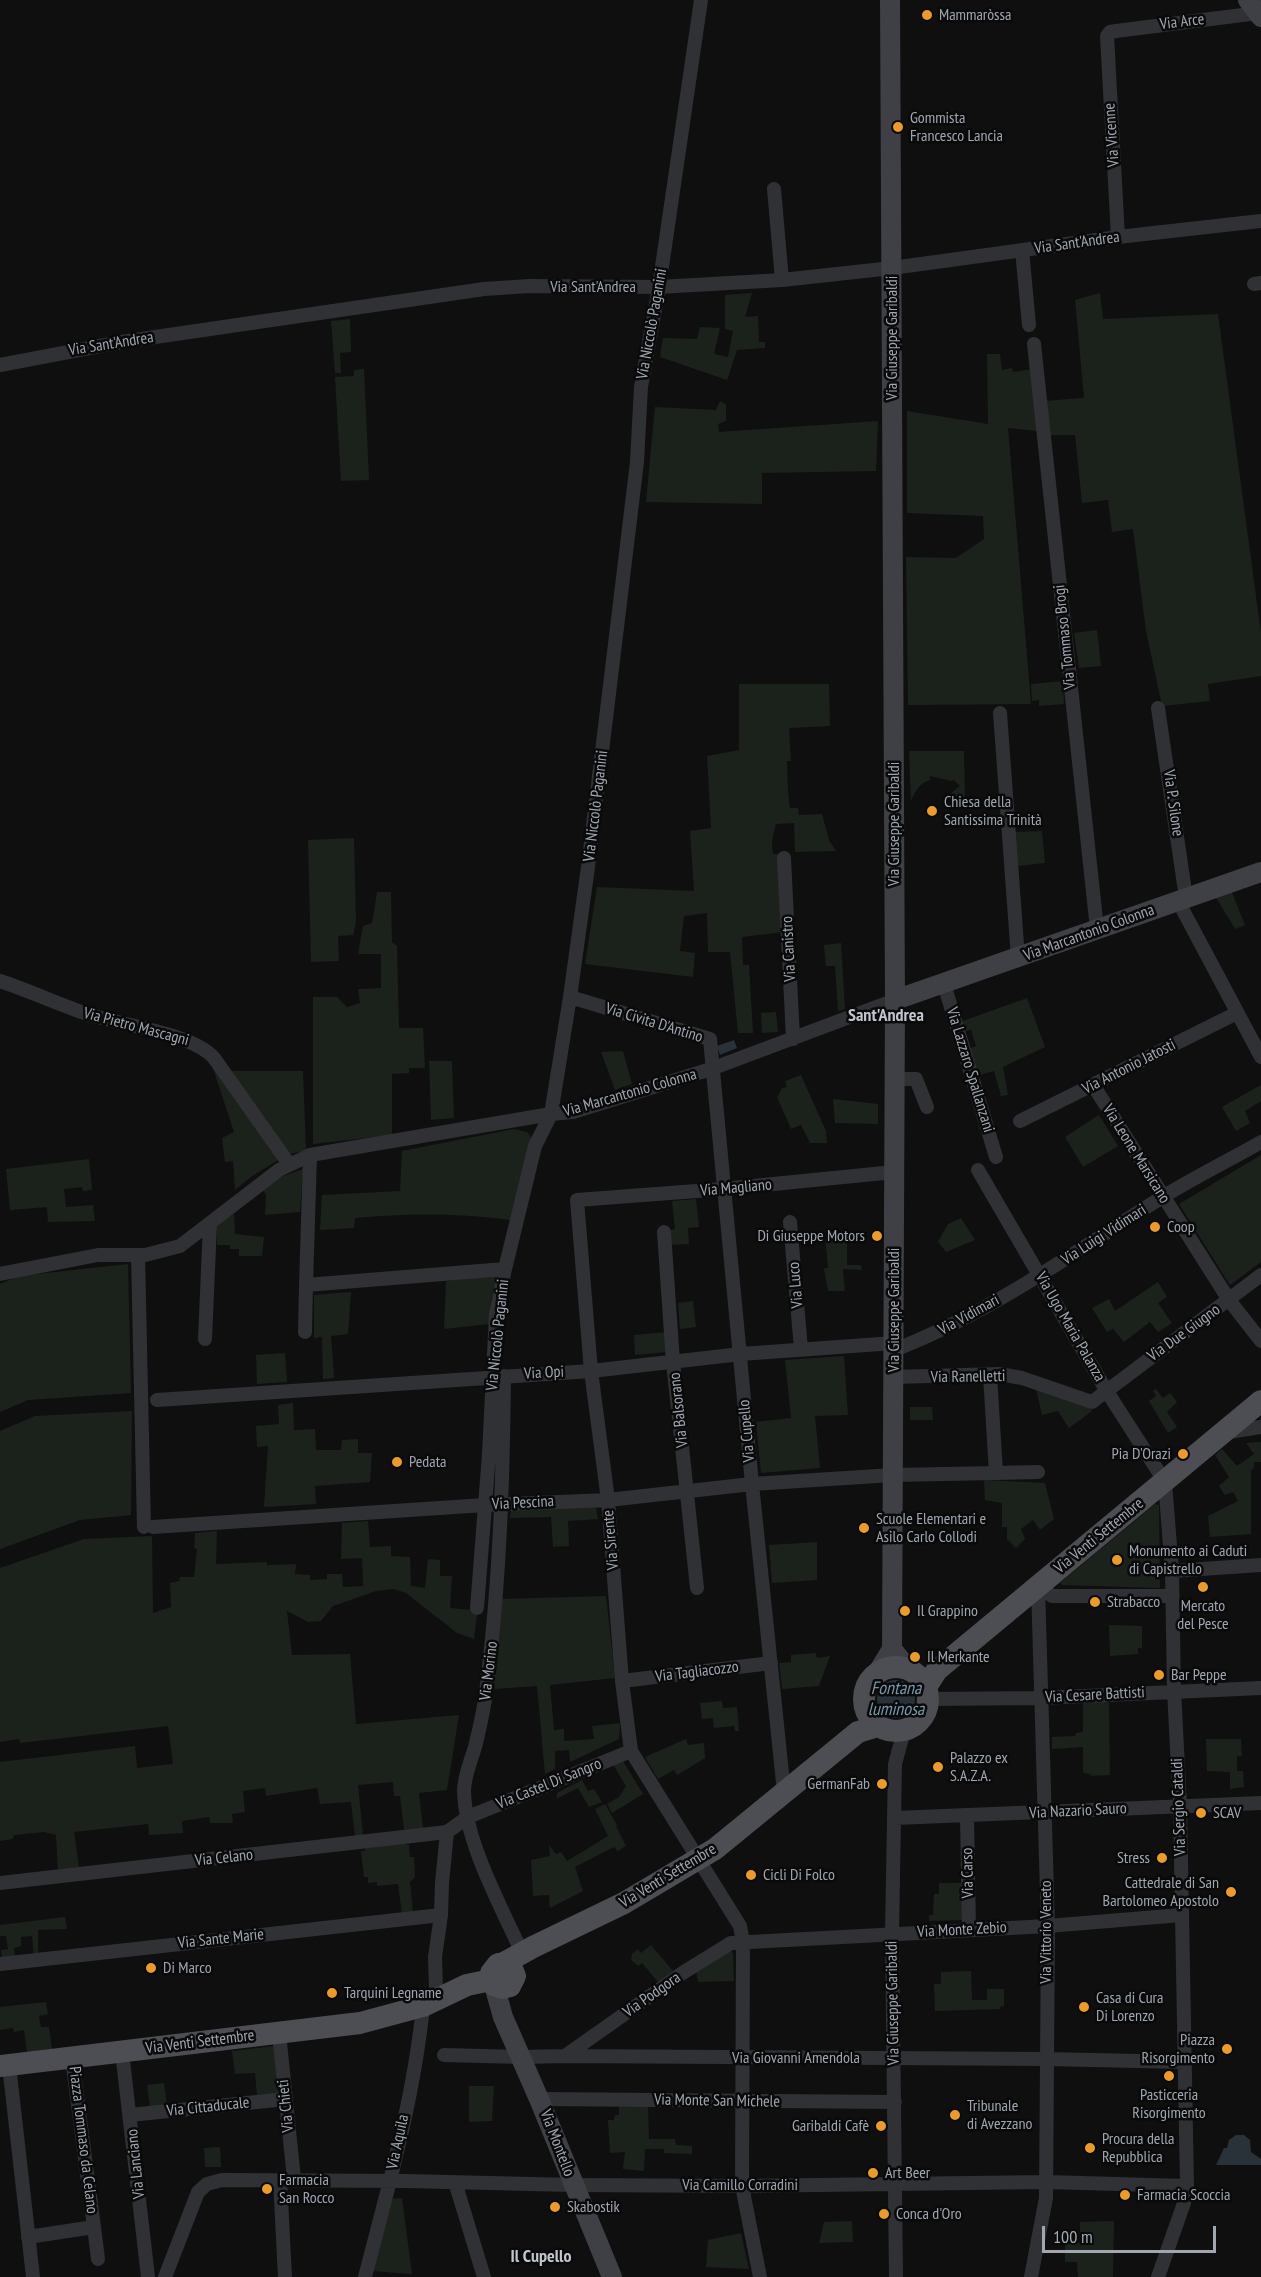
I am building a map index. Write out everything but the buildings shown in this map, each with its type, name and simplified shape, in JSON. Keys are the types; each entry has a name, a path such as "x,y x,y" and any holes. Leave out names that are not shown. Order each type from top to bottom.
{"main road":[{"name":"Via Venti Settembre","path":"924,1680 1261,1401"},
{"path":"898,1667 924,1680 927,1709 922,1719 914,1727 895,1732 867,1723 863,1699 865,1689 878,1672 898,1667"},
{"name":"Via Venti Settembre","path":"4,2066 356,2024 399,2012 429,1998 504,1972 699,1860 867,1723"}],"street":[{"name":"Via Niccolò Paganini","path":"477,1608 492,1409 498,1376 496,1314 535,1146 551,1114 570,997 637,462 641,387 659,287 701,0"},
{"name":"Via Giuseppe Garibaldi","path":"890,0 895,1000 892,1649"},
{"name":"Via Arce","path":"1108,34 1256,10"},
{"name":"Via Vicenne","path":"1108,34 1106,41 1118,237"},
{"path":"774,189 782,280"},
{"name":"Via Sant'Andrea","path":"0,365 121,342 484,289 529,286 659,287 782,280 1261,221"},
{"path":"1022,250 1029,325"},
{"name":"Via Tommaso Brogi","path":"1034,344 1097,929"},
{"name":"Via P. Silone","path":"1158,708 1182,900 1261,1057"},
{"path":"1000,713 1018,958"},
{"name":"Via Canistro","path":"784,858 793,1039"},
{"name":"Via Marcantonio Colonna","path":"0,1274 98,1255 138,1255 180,1246 227,1208 289,1164 310,1155 551,1114 573,1113 711,1069 895,1000 1261,872"},
{"name":"Via Pietro Mascagni","path":"0,981 90,1015 174,1036 203,1047 214,1058 289,1164"},
{"name":"Via Lazzaro Spallanzani","path":"944,984 996,1157"},
{"name":"Via Civita D'Antino","path":"570,997 710,1039 711,1069"},
{"name":"Via Antonio Jatosti","path":"1020,1121 1237,1013"},
{"name":"Via Cupello","path":"711,1069 784,1792"},
{"path":"895,1079 916,1079 927,1107"},
{"name":"Via Leone Marsicano","path":"1093,1085 1229,1300 1261,1341"},
{"name":"Via Luigi Vidimari","path":"1041,1275 1162,1197 1261,1142"},
{"path":"305,1332 310,1155"},
{"name":"Via Ugo Maria Palanza","path":"978,1170 1106,1390 1165,1482"},
{"name":"Via Magliano","path":"577,1200 723,1190 894,1172"},
{"name":"Via Sirente","path":"577,1200 591,1371 608,1500 622,1681 631,1751 741,1926 744,2101 742,2186 760,2277"},
{"name":"Via Luco","path":"790,1222 801,1349"},
{"path":"205,1339 210,1224"},
{"name":"Via Balsorano","path":"664,1232 673,1362 697,1588"},
{"name":"Via Pescina","path":"138,1255 148,1527 502,1504 608,1500 752,1484 893,1475 1038,1472"},
{"path":"306,1285 505,1269"},
{"name":"Via Vidimari","path":"894,1346 929,1336 1041,1275"},
{"name":"Via Due Giugno","path":"1106,1390 1261,1275"},
{"name":"Via Opi","path":"158,1400 591,1371 801,1349 894,1346"},
{"name":"Via Ranelletti","path":"894,1377 999,1374 1022,1378 1092,1402 1106,1390"},
{"path":"990,1375 996,1473"},
{"name":"Via Morino","path":"498,1376 502,1504 493,1634 484,1709 464,1789 468,1817 492,1890 504,1972"},
{"path":"1224,1432 1261,1427"},
{"name":"Via Sergio Cataldi","path":"1158,2277 1184,2202 1186,2186 1180,1806 1174,1690 1172,1571 1165,1482"},
{"path":"1172,1571 1261,1565"},
{"path":"1038,1586 1052,1596 1172,1596"},
{"name":"Via Vittorio Veneto","path":"1030,2277 1046,2198 1048,1926 1038,1586"},
{"path":"878,1672 892,1649 924,1680"},
{"name":"Via Tagliacozzo","path":"622,1681 771,1663"},
{"name":"Via Cesare Battisti","path":"924,1680 1041,1698 1174,1690 1261,1688"},
{"name":"Via Giuseppe Garibaldi","path":"896,2277 892,1934 895,1764 904,1731"},
{"name":"Via Castel Di Sangro","path":"468,1817 631,1751"},
{"name":"Via Nazario Sauro","path":"895,1818 1261,1803"},
{"name":"Via Carso","path":"967,1816 969,1930"},
{"path":"429,1998 441,1915 447,1832 468,1817"},
{"name":"Via Celano","path":"0,1883 447,1832"},
{"name":"Via Sante Marie","path":"0,1964 441,1915"},
{"name":"Via Monte Zebio","path":"743,1942 1048,1926 1181,1915"},
{"name":"Via Podgora","path":"566,2056 684,1972 731,1943 743,1942"},
{"name":"Via Montello","path":"504,1972 501,2010 612,2277"},
{"name":"Via Aquila","path":"365,2277 390,2181 429,1998"},
{"name":"Via Chieti","path":"279,2033 286,2099 285,2277"},
{"name":"Via Lanciano","path":"122,2052 148,2277"},
{"name":"Via Giovanni Amendola","path":"444,2055 1184,2062"},
{"name":"Piazza Tommaso da Celano","path":"28,2236 94,2227 72,2058"},
{"path":"4,2066 33,2277"},
{"name":"Via Cittaducale","path":"130,2115 286,2099"},
{"name":"Via Monte San Michele","path":"539,2099 895,2102"},
{"name":"Via Camillo Corradini","path":"165,2277 187,2216 201,2187 222,2180 742,2186 1046,2182 1186,2186"},
{"path":"455,2181 484,2277"},
{"path":"94,2227 98,2259"}],"shaded area":[{"path":"752,293 745,317 758,316 759,342 765,342 765,348 737,350 727,380 660,357 663,338 697,339 700,327 720,328 714,354 728,357 733,331 725,329 725,295"},
{"path":"1100,293 1103,319 1218,314 1261,633 1261,676 1208,684 1210,701 1162,706 1146,631 1133,529 1112,532 1108,500 1082,503 1075,435 1047,435 1044,401 1084,398 1075,300"},
{"path":"350,319 351,352 340,353 341,373 335,373 331,321"},
{"path":"987,354 1000,354 1002,370 1012,368 1013,372 1032,369 1037,431 1008,428 1031,704 908,705 906,557 956,558 984,539 983,516 907,513 907,411 988,424"},
{"path":"364,369 369,480 341,481 335,377 354,376 354,370"},
{"path":"720,401 726,404 726,421 718,424 719,432 878,421 876,471 762,473 762,504 646,502 655,407 716,410"},
{"path":"1097,630 1101,666 1079,668 1074,633"},
{"path":"1063,681 1064,704 1039,706 1039,700 1032,701 1031,684"},
{"path":"739,684 829,684 830,726 789,728 791,761 787,761 788,793 790,808 798,808 799,815 822,814 829,840 836,851 795,852 794,823 776,824 772,850 773,854 779,854 783,932 742,937 743,965 749,965 753,1033 738,1033 730,952 708,952 707,913 684,916 680,951 695,953 693,977 585,964 597,887 694,891 690,831 711,828 707,756 739,750"},
{"path":"909,751 964,751 965,802 953,802 950,794 960,786 954,780 930,776 930,780 918,788 911,802"},
{"path":"1042,831 1045,863 1017,866 1015,832"},
{"path":"354,838 356,923 353,935 338,936 339,961 311,962 308,840"},
{"path":"1231,890 1245,925 1235,929 1215,896"},
{"path":"377,892 391,892 392,942 397,946 399,1028 423,1028 425,1068 409,1068 409,1073 392,1074 392,1135 313,1144 313,997 337,997 347,1007 360,1003 358,989 381,988 381,954 358,954 363,926 372,923"},
{"path":"841,943 845,1009 838,1011 835,966 826,966 824,945"},
{"path":"1027,998 1045,1047 1003,1067 1008,1095 1001,1096 994,1071 976,1076 968,1049 976,1046 971,1030 962,1032 960,1022"},
{"path":"776,1012 778,1032 762,1033 761,1013"},
{"path":"623,1051 632,1084 615,1090 601,1052"},
{"path":"209,1056 280,1159 252,1176 235,1190 233,1161 225,1162 222,1138 234,1132"},
{"path":"429,1061 452,1061 454,1118 431,1120"},
{"path":"227,1071 303,1071 306,1151 288,1154"},
{"path":"801,1075 826,1131 827,1143 810,1143 801,1125 791,1129 777,1097 782,1088 787,1087 785,1081"},
{"path":"1261,1085 1261,1101 1245,1111 1250,1123 1236,1131 1222,1107"},
{"path":"833,1099 878,1104 878,1124 835,1123"},
{"path":"1099,1115 1118,1146 1083,1167 1065,1137"},
{"path":"514,1129 527,1132 532,1138 510,1220 432,1214 394,1215 355,1218 354,1228 320,1230 322,1195 400,1191 402,1151"},
{"path":"1261,1155 1261,1262 1230,1285 1179,1204"},
{"path":"89,1159 92,1190 83,1191 82,1187 64,1189 66,1207 93,1205 95,1221 48,1222 47,1207 10,1210 6,1169"},
{"path":"303,1169 300,1212 265,1215 266,1195 263,1190 281,1177"},
{"path":"696,1199 699,1227 688,1228 689,1244 670,1245 668,1231 675,1229 672,1201"},
{"path":"234,1214 235,1234 264,1237 262,1256 239,1256 239,1249 230,1249 230,1245 217,1245 217,1225"},
{"path":"961,1218 975,1240 946,1252 938,1242 948,1224"},
{"path":"825,1237 847,1237 847,1265 861,1265 862,1270 843,1269 845,1291 828,1291 824,1268 828,1268"},
{"path":"128,1264 131,1393 28,1400 0,1412 0,1284 19,1276"},
{"path":"497,1275 491,1300 489,1324 444,1329 446,1281"},
{"path":"1158,1282 1167,1297 1158,1303 1172,1323 1158,1332 1150,1322 1124,1342 1113,1329 1107,1332 1092,1308 1109,1299 1115,1311"},
{"path":"351,1292 348,1334 331,1336 334,1378 323,1379 322,1337 314,1338 314,1295"},
{"path":"693,1301 696,1327 680,1329 678,1303"},
{"path":"667,1332 668,1352 635,1355 634,1335"},
{"path":"285,1353 287,1382 257,1384 256,1355"},
{"path":"844,1356 848,1415 815,1416 820,1468 761,1473 756,1422 791,1418 785,1360"},
{"path":"1035,1385 1088,1404 1092,1411 1069,1428 1058,1411 1042,1415"},
{"path":"1156,1389 1163,1398 1170,1393 1177,1402 1167,1412 1177,1427 1168,1433 1149,1401 1156,1396 1153,1391"},
{"path":"293,1403 294,1430 315,1429 316,1450 341,1450 342,1440 358,1439 358,1453 372,1453 370,1482 315,1486 316,1504 264,1507 268,1446 257,1447 256,1426 279,1424 278,1405"},
{"path":"910,1407 932,1407 933,1420 910,1420"},
{"path":"132,1411 131,1515 80,1520 0,1549 0,1431 35,1416"},
{"path":"1261,1442 1261,1462 1254,1462 1254,1468 1251,1470 1251,1534 1210,1537 1208,1516 1238,1501 1233,1492 1225,1495 1219,1486 1229,1477 1215,1455 1222,1449 1237,1466 1254,1454 1246,1443"},
{"path":"984,1480 1045,1483 1054,1519 1040,1530 1033,1520 1021,1529 1025,1539 1016,1548 1007,1539 1007,1527 1002,1527 1002,1503 985,1500"},
{"path":"1155,1504 1159,1505 1160,1588 1062,1585 1060,1583"},
{"path":"596,1506 598,1519 568,1521 569,1546 553,1547 551,1517 510,1518 511,1511"},
{"path":"368,1521 370,1547 391,1546 391,1556 410,1557 411,1586 425,1588 428,1559 440,1560 440,1576 452,1576 450,1608 471,1610 477,1614 474,1639 457,1633 406,1593 394,1589 376,1591 333,1606 321,1621 308,1622 287,1611 292,1655 350,1654 356,1724 459,1715 447,1790 419,1793 423,1828 404,1830 400,1796 394,1796 393,1782 358,1785 363,1835 355,1836 351,1802 320,1804 317,1788 266,1796 265,1788 243,1791 245,1812 232,1814 233,1823 210,1823 209,1817 182,1821 183,1833 149,1835 148,1824 74,1832 79,1867 58,1870 56,1835 44,1832 14,1835 13,1839 0,1841 0,1762 135,1746 137,1768 173,1764 168,1726 20,1743 19,1739 0,1742 0,1568 84,1539 152,1536 153,1613 171,1607 170,1583 179,1581 180,1577 194,1577 197,1549 194,1548 195,1533 217,1531 216,1564 267,1562 267,1565 296,1564 295,1574 310,1575 310,1580 327,1579 327,1574 342,1574 343,1587 363,1586 362,1558 341,1559 342,1523"},
{"path":"817,1542 817,1580 772,1583 769,1545"},
{"path":"606,1596 615,1678 550,1685 554,1730 564,1729 564,1741 594,1739 592,1726 620,1723 619,1739 570,1762 569,1750 555,1751 555,1769 545,1774 537,1686 494,1689 501,1599"},
{"path":"1109,1625 1142,1626 1142,1648 1138,1648 1138,1654 1110,1656"},
{"path":"816,1653 817,1658 830,1656 819,1686 782,1689 779,1663 791,1662 791,1655"},
{"path":"722,1701 723,1708 737,1707 739,1731 735,1731 734,1726 714,1728 713,1718 702,1719 700,1703"},
{"path":"1109,1701 1110,1775 1091,1776 1083,1773 1083,1747 1052,1749 1052,1737 1075,1736 1076,1733 1083,1732 1083,1702"},
{"path":"686,1739 688,1745 704,1743 705,1758 677,1775 674,1770 658,1779 645,1757"},
{"path":"1206,1739 1241,1739 1242,1756 1237,1756 1237,1771 1243,1771 1244,1787 1230,1789 1230,1772 1207,1771"},
{"path":"621,1758 643,1794 612,1813 607,1804 619,1797 626,1786 612,1763"},
{"path":"582,1780 588,1791 594,1789 602,1802 589,1807 578,1788 556,1799 557,1793"},
{"path":"605,1804 626,1846 618,1851 614,1847 575,1867 583,1891 550,1908 549,1895 533,1896 531,1860 550,1856 549,1845 556,1854 561,1852 567,1861 608,1836 595,1809"},
{"path":"402,1843 409,1845 410,1857 414,1857 415,1877 410,1882 413,1913 402,1914 398,1884 377,1886 377,1882 368,1883 368,1877 364,1877 361,1851 365,1851 365,1848"},
{"path":"939,1883 961,1883 963,1920 929,1921 929,1915 933,1915 934,1894 939,1894"},
{"path":"65,1917 67,1929 38,1930 38,1956 34,1956 32,1936 21,1937 21,1946 14,1948 15,1959 2,1960 1,1950 8,1949 6,1936 0,1936 0,1925"},
{"path":"651,1945 673,1971 658,1982 642,1963 638,1966 631,1960 632,1954 638,1949 641,1953"},
{"path":"729,1949 733,1953 734,1981 698,1982 696,1970"},
{"path":"971,1971 972,2000 987,2000 987,1989 1004,1989 1004,2006 1000,2009 935,2011 934,1984 941,1984 941,1972"},
{"path":"46,2002 48,2014 39,2016 41,2027 49,2027 52,2049 27,2052 24,2030 14,2032 13,2028 0,2030 0,2007"},
{"path":"275,2046 280,2094 257,2096 255,2073 235,2074 232,2051"},
{"path":"164,2083 167,2105 150,2107 147,2085"},
{"path":"469,2086 494,2086 492,2121 469,2122"},
{"path":"619,2104 648,2104 649,2139 675,2139 676,2145 692,2146 692,2154 664,2153 664,2149 645,2149 644,2171 623,2169 625,2152 610,2153 608,2120 614,2120 615,2115 619,2115"},
{"path":"220,2147 221,2167 205,2167 204,2148"},
{"path":"402,2198 412,2274 372,2271 391,2199"},
{"path":"852,2221 853,2242 819,2243 824,2222"},
{"path":"1114,2221 1113,2277 1078,2277 1077,2262 1065,2262 1065,2244 1080,2243 1080,2222"},
{"path":"741,2233 749,2269 706,2267 708,2240"}],"water":[{"path":"734,1040 737,1048 720,1055 717,1046"},
{"name":"Fontana luminosa","path":"896,1680 910,1685 915,1699 910,1713 896,1718 882,1713 877,1699 882,1685"},
{"path":"1236,2135 1244,2135 1250,2140 1251,2152 1261,2159 1261,2165 1216,2165 1224,2148 1227,2148 1229,2140"}],"place":[{"name":"Mammaròssa","path":"927,15"},
{"name":"Gommista Francesco Lancia","path":"898,127"},
{"name":"Chiesa della Santissima Trinità","path":"932,811"},
{"name":"Coop","path":"1155,1227"},
{"name":"Di Giuseppe Motors","path":"877,1236"},
{"name":"Pia D'Orazi","path":"1183,1454"},
{"name":"Pedata","path":"397,1462"},
{"name":"Scuole Elementari e Asilo Carlo Collodi","path":"864,1528"},
{"name":"Monumento ai Caduti di Capistrello","path":"1117,1560"},
{"name":"Mercato del Pesce","path":"1203,1587"},
{"name":"Strabacco","path":"1095,1602"},
{"name":"Il Grappino","path":"905,1611"},
{"name":"Il Merkante","path":"915,1657"},
{"name":"Bar Peppe","path":"1159,1675"},
{"name":"Palazzo ex S.A.Z.A.","path":"938,1767"},
{"name":"GermanFab","path":"882,1784"},
{"name":"SCAV","path":"1201,1813"},
{"name":"Stress","path":"1162,1858"},
{"name":"Cicli Di Folco","path":"751,1875"},
{"name":"Cattedrale di San Bartolomeo Apostolo","path":"1231,1892"},
{"name":"Di Marco","path":"151,1968"},
{"name":"Tarquini Legname","path":"332,1993"},
{"name":"Casa di Cura Di Lorenzo","path":"1084,2007"},
{"name":"Piazza Risorgimento","path":"1227,2049"},
{"name":"Pasticceria Risorgimento","path":"1169,2076"},
{"name":"Tribunale di Avezzano","path":"955,2115"},
{"name":"Garibaldi Cafè","path":"881,2126"},
{"name":"Procura della Repubblica","path":"1090,2148"},
{"name":"Art Beer","path":"873,2173"},
{"name":"Farmacia San Rocco","path":"267,2189"},
{"name":"Farmacia Scoccia","path":"1125,2195"},
{"name":"Skabostik","path":"555,2207"},
{"name":"Conca d'Oro","path":"884,2214"}],"district":[{"name":"Sant'Andrea","path":"886,1016"},
{"name":"Il Cupello","path":"541,2257"}]}
